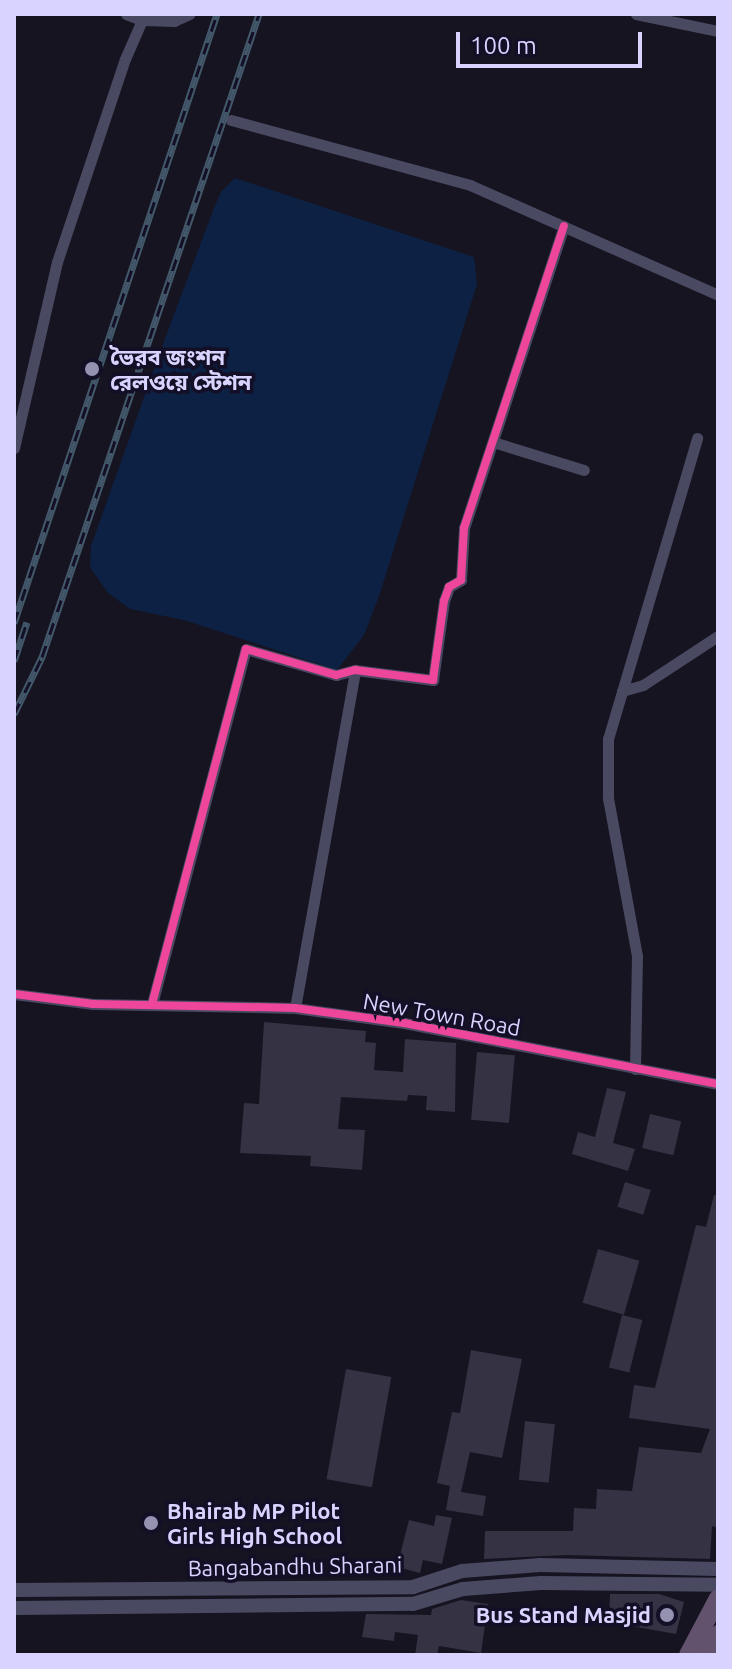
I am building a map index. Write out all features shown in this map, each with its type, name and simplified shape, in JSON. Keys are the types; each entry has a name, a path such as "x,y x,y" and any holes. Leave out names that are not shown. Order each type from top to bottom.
{"highway":[{"path":"688,1655 718,1598"},
{"path":"707,1655 718,1634"}],"street":[{"path":"126,14 142,20 174,21 190,14"},
{"path":"636,14 718,31"},
{"path":"14,448 57,262 125,59 142,20"},
{"path":"231,120 470,185 718,295"},
{"path":"152,1004 246,649 332,674 355,670 433,680 444,601 449,587 461,580 464,528 564,226"},
{"path":"635,1069 637,956 608,798 608,739 697,438"},
{"path":"493,442 584,470"},
{"path":"622,691 643,685 718,636"},
{"path":"295,1008 355,670"},
{"name":"New Town Road","path":"14,994 93,1004 295,1008 404,1023 718,1084"},
{"name":"Bangabandhu Sharani","path":"14,1590 413,1587 462,1571 540,1565 718,1569"},
{"name":"Bangabandhu Sharani","path":"14,1608 413,1604 463,1589 541,1583 718,1585"}],"water":[{"path":"235,178 474,257 477,284 379,596 364,635 337,670 184,620 130,609 108,593 90,567 91,546 163,344 214,208 221,192"}],"building":[{"path":"264,1022 366,1031 365,1042 376,1043 374,1070 403,1072 405,1039 456,1043 455,1112 426,1110 427,1096 408,1095 407,1101 341,1097 338,1129 365,1130 362,1170 310,1166 311,1156 240,1153 244,1103 259,1104"},
{"path":"477,1052 515,1055 509,1123 471,1120"},
{"path":"607,1088 626,1092 613,1143 635,1149 628,1171 572,1154 578,1132 595,1137"},
{"path":"650,1114 681,1121 673,1155 642,1148"},
{"path":"625,1182 651,1190 643,1215 617,1207"},
{"path":"714,1195 718,1195 718,1528 712,1526 710,1559 567,1555 484,1559 485,1531 573,1531 574,1508 596,1509 597,1489 632,1491 639,1447 701,1453 710,1429 629,1418 634,1385 655,1388 696,1225 706,1227"},
{"path":"598,1249 639,1261 624,1315 583,1303"},
{"path":"622,1315 642,1320 629,1372 609,1367"},
{"path":"471,1350 522,1359 502,1458 470,1452 461,1492 486,1496 483,1516 446,1510 450,1486 437,1483 452,1412 460,1413"},
{"path":"346,1369 391,1377 372,1487 327,1479"},
{"path":"525,1421 555,1424 549,1483 519,1480"},
{"path":"436,1515 452,1518 442,1564 423,1560 420,1573 397,1567 409,1520 434,1526"},
{"path":"610,1594 659,1594 684,1602 676,1634 609,1622"},
{"path":"461,1600 488,1604 481,1653 439,1646 437,1655 415,1655 418,1635 395,1632 394,1641 362,1637 366,1614 431,1615 432,1609"}],"railway":[{"path":"14,623 217,14"},
{"path":"14,714 42,657 259,14"},
{"path":"14,661 27,622"}],"cycle path":[{"path":"152,1004 246,649 336,675 355,670 433,680 444,601 449,587 461,580 464,528 564,226"},
{"path":"14,994 93,1004 295,1008 404,1023 718,1084"}],"place":[{"name":"ভৈরব জংশন রেলওয়ে স্টেশন","path":"92,369"},
{"name":"Bhairab MP Pilot Girls High School","path":"151,1523"},
{"name":"Bus Stand Masjid","path":"667,1615"}]}
